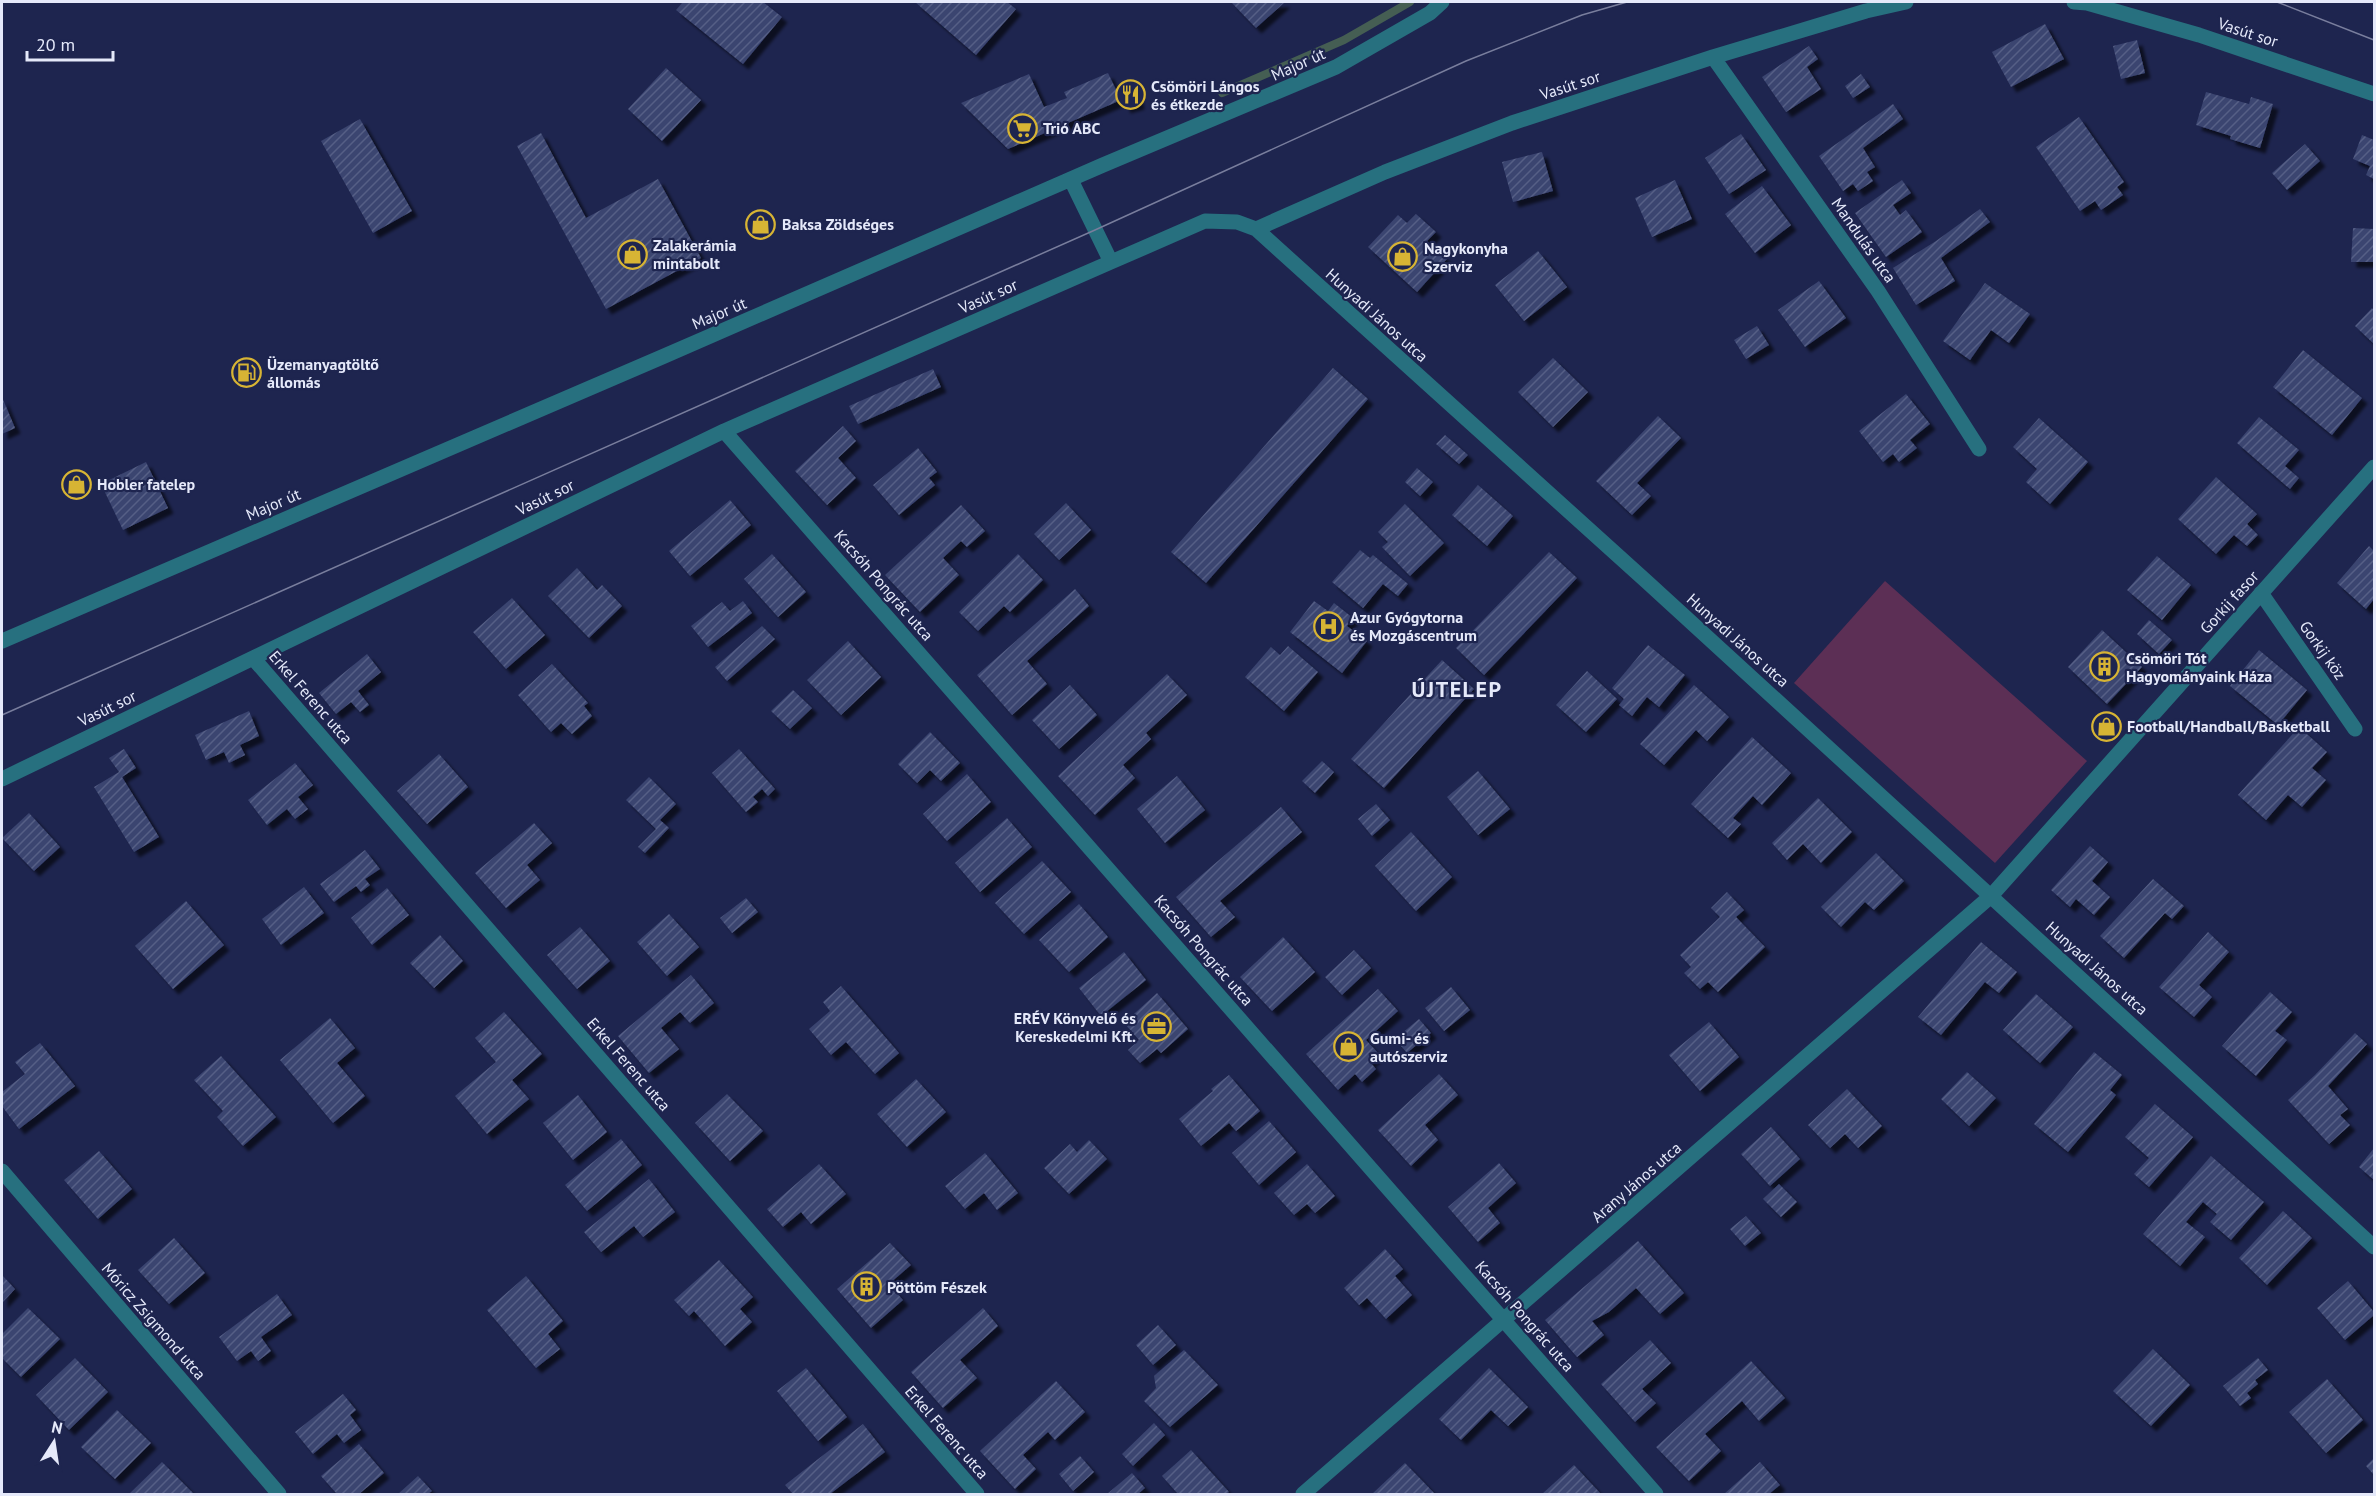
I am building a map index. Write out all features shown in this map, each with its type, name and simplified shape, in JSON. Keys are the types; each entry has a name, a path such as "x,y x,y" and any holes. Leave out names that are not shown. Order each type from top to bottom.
{"street":[{"name":"Major út","path":"2,641 1336,67 1430,13 1442,2"},
{"name":"Vasút sor","path":"1256,230 1385,172 1512,123 1713,57 1866,11 1906,2"},
{"name":"Vasút sor","path":"2074,2 2087,3 2199,35 2374,94"},
{"name":"Mandulás utca","path":"1713,57 1878,291 1979,449"},
{"path":"1071,180 1111,262"},
{"name":"Hunyadi János utca","path":"1111,262 1205,221 1237,222 1256,230 1991,896 2374,1247"},
{"name":"Vasút sor","path":"2,779 724,431 1111,262"},
{"name":"Kacsóh Pongrác utca","path":"724,431 1656,1494"},
{"name":"Gorkij fasor","path":"1991,896 2374,467"},
{"name":"Gorkij köz","path":"2261,593 2355,729"},
{"name":"Erkel Ferenc utca","path":"253,658 977,1494"},
{"name":"Arany János utca","path":"1303,1494 1991,896"},
{"name":"Móricz Zsigmond utca","path":"2,1171 279,1494"}],"shaded area":[{"path":"1885,581 2087,761 1995,863 1794,683"}],"building":[{"path":"683,2 763,2 782,17 743,64 676,10"},
{"path":"915,2 1007,2 1016,9 976,55"},
{"path":"1231,2 1285,2 1256,28"},
{"path":"2045,24 2064,59 2011,87 1992,52"},
{"path":"2137,40 2145,73 2121,79 2113,46"},
{"path":"1809,46 1818,59 1807,67 1821,89 1786,112 1762,77"},
{"path":"666,68 701,100 662,141 628,109"},
{"name":"Trió ABC","path":"1108,73 1121,100 1008,149 961,103 1029,74 1044,107 1067,98 1064,92"},
{"path":"1861,74 1870,87 1853,98 1845,86"},
{"name":"Csömöri Lángos és étkezde","path":"1135,83 1139,104 1125,108 1120,87"},
{"path":"2206,92 2249,104 2251,97 2273,104 2260,148 2196,125"},
{"path":"1893,104 1903,119 1863,148 1875,167 1867,172 1873,181 1858,191 1853,184 1843,191 1819,156"},
{"path":"2079,117 2124,182 2117,187 2123,195 2101,210 2095,201 2080,211 2036,147"},
{"path":"360,119 412,211 373,233 321,141"},
{"path":"541,133 586,218 658,179 701,258 606,309 517,146"},
{"path":"1741,134 1766,170 1729,194 1705,158"},
{"path":"2362,135 2374,140 2374,179 2366,175 2370,166 2353,159"},
{"path":"2305,144 2320,161 2287,190 2272,173"},
{"path":"1542,152 1553,191 1513,202 1502,162"},
{"path":"1675,180 1692,219 1652,237 1635,198"},
{"path":"1902,180 1911,193 1893,205 1900,215 1906,210 1922,232 1886,257 1855,213"},
{"path":"1762,186 1791,225 1755,253 1725,214"},
{"path":"1980,209 1990,222 1941,258 1955,281 1916,305 1893,268"},
{"path":"1416,214 1436,232 1427,241 1447,259 1417,292 1368,247 1398,215 1407,223"},
{"path":"2353,228 2374,229 2374,262 2351,262"},
{"path":"1538,251 1567,287 1524,321 1495,285"},
{"path":"1819,281 1846,318 1805,347 1778,310"},
{"path":"1985,283 2030,314 2009,343 1991,330 1970,360 1943,341"},
{"path":"2372,308 2374,311 2374,344 2355,326"},
{"path":"1757,326 1769,345 1746,359 1734,340"},
{"path":"2303,350 2362,398 2332,435 2273,387"},
{"path":"1553,358 1588,392 1553,427 1518,392"},
{"path":"1333,368 1368,399 1206,583 1171,552"},
{"path":"933,369 941,387 858,424 849,406"},
{"path":"1906,394 1930,424 1910,440 1917,448 1899,462 1893,454 1883,462 1859,431"},
{"path":"2,397 15,428 2,434"},
{"path":"1658,416 1681,438 1637,483 1651,496 1632,515 1596,481"},
{"path":"2259,417 2299,450 2285,466 2299,478 2290,489 2237,443"},
{"path":"2039,418 2088,462 2050,504 2026,482 2037,469 2013,447"},
{"path":"843,426 856,441 838,458 856,478 827,505 795,471"},
{"path":"1445,435 1468,455 1459,464 1436,444"},
{"path":"918,448 937,472 929,478 935,485 899,515 873,485"},
{"path":"146,462 168,508 123,530 101,484"},
{"path":"1417,468 1433,482 1420,496 1405,482"},
{"path":"2216,477 2257,514 2247,524 2258,535 2247,546 2234,535 2216,554 2178,519"},
{"path":"1478,485 1513,516 1487,546 1452,515"},
{"path":"730,500 751,525 690,576 669,551"},
{"path":"1066,503 1091,530 1059,560 1034,534"},
{"path":"1405,504 1444,543 1410,576 1382,547 1388,542 1378,532"},
{"path":"961,505 985,531 967,547 961,541 943,558 959,575 920,612 885,575"},
{"path":"2369,546 2374,551 2374,599 2366,609 2337,583"},
{"path":"1360,550 1370,558 1373,555 1408,584 1398,596 1383,584 1363,608 1332,582"},
{"path":"1549,552 1577,578 1484,675 1456,648"},
{"path":"772,554 806,592 778,617 744,579"},
{"path":"1018,554 1043,580 1010,612 1004,606 978,631 959,612"},
{"path":"2157,556 2191,585 2162,620 2127,590"},
{"path":"577,568 597,590 602,585 622,606 589,638 548,596"},
{"path":"1075,589 1089,606 1027,661 1047,684 1012,715 977,675"},
{"path":"512,598 545,635 506,669 473,632"},
{"path":"743,601 752,613 708,647 691,626 722,602 730,611"},
{"path":"1314,601 1328,611 1334,603 1353,618 1347,626 1367,641 1342,673 1290,632"},
{"path":"2149,620 2172,640 2159,654 2137,634"},
{"path":"762,626 775,639 727,681 715,667"},
{"name":"Csömöri Tót Hagyományaink Háza","path":"2102,630 2142,667 2107,704 2068,667"},
{"path":"848,641 881,677 841,715 807,680"},
{"path":"1648,645 1685,675 1659,707 1647,697 1632,716 1619,705 1624,699 1612,688"},
{"path":"1288,646 1318,672 1284,711 1245,677 1271,647 1280,655"},
{"path":"2259,650 2307,690 2278,725 2230,686"},
{"path":"367,654 381,672 358,691 369,705 360,712 351,702 336,714 319,693"},
{"path":"1442,660 1474,689 1384,788 1351,759"},
{"path":"552,664 588,703 584,706 592,716 572,734 561,723 551,732 518,695"},
{"path":"1587,671 1617,699 1586,732 1556,705"},
{"path":"1167,674 1187,695 1146,733 1151,739 1123,765 1135,778 1095,815 1058,776"},
{"path":"1070,685 1097,715 1059,749 1032,720"},
{"path":"1694,685 1729,717 1707,741 1696,730 1664,765 1640,744"},
{"path":"793,690 812,708 790,729 771,711"},
{"path":"249,711 259,736 240,745 245,755 229,763 224,752 206,760 195,735"},
{"path":"2299,727 2327,752 2312,768 2326,780 2302,807 2288,795 2266,820 2238,795"},
{"path":"930,732 960,763 941,781 930,770 917,783 898,764"},
{"path":"1752,737 1791,773 1762,805 1753,796 1733,818 1741,824 1728,838 1691,804"},
{"path":"124,749 136,768 122,777 159,837 134,852 94,787 119,772 109,758"},
{"path":"739,749 775,789 768,796 762,789 753,797 758,802 746,812 712,773"},
{"path":"439,754 468,787 427,824 397,791"},
{"path":"1322,761 1334,772 1315,793 1302,781"},
{"path":"295,763 313,785 298,797 308,809 295,819 287,809 267,825 248,800"},
{"path":"1478,771 1510,809 1478,835 1447,797"},
{"path":"967,774 991,802 947,841 923,814"},
{"path":"1177,776 1205,810 1165,843 1137,809"},
{"path":"649,777 676,804 660,820 669,828 645,853 638,847 656,829 626,800"},
{"path":"1818,798 1852,832 1821,863 1803,844 1787,860 1772,843"},
{"path":"1376,804 1390,820 1372,836 1358,819"},
{"path":"1281,807 1302,832 1220,901 1235,917 1211,937 1176,897"},
{"path":"29,813 60,847 34,871 2,838"},
{"path":"1007,818 1032,847 980,892 955,863"},
{"path":"534,823 552,843 527,865 540,880 506,908 475,873"},
{"path":"1411,832 1452,877 1416,911 1375,866"},
{"path":"2090,846 2108,862 2092,881 2110,897 2094,915 2076,899 2070,907 2051,890"},
{"path":"365,850 380,869 365,879 370,885 361,892 356,886 334,902 320,884"},
{"path":"1876,853 1904,881 1874,910 1865,902 1841,927 1821,907"},
{"path":"1042,861 1071,892 1024,934 995,903"},
{"path":"2153,879 2184,906 2172,919 2165,913 2124,958 2100,936"},
{"path":"304,887 324,913 281,945 262,919"},
{"path":"387,888 409,915 372,945 351,918"},
{"path":"1727,892 1744,910 1736,917 1765,947 1718,992 1708,982 1700,989 1684,973 1691,967 1680,955 1720,917 1711,908"},
{"path":"746,898 758,912 732,933 720,918"},
{"path":"186,901 224,945 173,989 135,946"},
{"path":"1079,904 1108,937 1069,972 1039,940"},
{"path":"669,914 699,947 667,976 637,942"},
{"path":"580,927 610,961 577,989 547,955"},
{"path":"2208,932 2229,952 2199,985 2212,997 2194,1017 2159,987"},
{"path":"440,935 463,961 434,988 410,963"},
{"path":"1283,937 1315,972 1272,1011 1240,977"},
{"path":"1981,942 2017,972 1999,993 1985,982 1941,1035 1918,1017"},
{"path":"1354,950 1371,968 1342,995 1325,977"},
{"path":"1124,952 1146,980 1101,1016 1079,988"},
{"path":"691,975 714,1003 690,1023 680,1012 661,1028 679,1049 649,1073 618,1036"},
{"path":"841,986 899,1053 875,1074 846,1042 831,1055 809,1029 830,1011 823,1002"},
{"path":"1451,987 1470,1010 1444,1031 1425,1008"},
{"path":"1378,989 1398,1011 1366,1040 1379,1054 1370,1062 1376,1069 1362,1082 1355,1074 1338,1090 1306,1054"},
{"path":"2270,992 2292,1012 2275,1031 2287,1040 2256,1076 2222,1046"},
{"path":"1157,993 1188,1029 1161,1053 1157,1049 1140,1063 1128,1050 1139,1040 1124,1023"},
{"path":"2036,994 2073,1027 2040,1063 2003,1030"},
{"path":"504,1012 542,1054 512,1080 529,1099 487,1134 455,1096 496,1062 475,1038"},
{"path":"330,1018 355,1048 337,1063 365,1096 333,1123 280,1060"},
{"path":"1419,1019 1431,1033 1407,1053 1395,1039"},
{"path":"1709,1022 1739,1057 1700,1091 1669,1055"},
{"path":"2355,1033 2367,1044 2328,1086 2348,1109 2340,1115 2350,1125 2329,1144 2288,1100"},
{"path":"40,1043 75,1086 19,1129 2,1106 2,1092 25,1074 15,1062"},
{"path":"2094,1052 2122,1075 2110,1090 2116,1095 2068,1152 2034,1124"},
{"path":"221,1056 276,1117 243,1146 217,1117 223,1111 194,1080"},
{"path":"1967,1072 1996,1098 1969,1126 1941,1099"},
{"path":"1439,1074 1458,1095 1425,1125 1438,1140 1411,1166 1378,1130"},
{"path":"1229,1075 1260,1111 1236,1131 1229,1123 1201,1146 1179,1119"},
{"path":"916,1079 946,1112 907,1147 877,1114"},
{"path":"1847,1089 1882,1126 1858,1148 1845,1134 1830,1148 1808,1125"},
{"path":"727,1094 763,1131 730,1161 695,1123"},
{"path":"578,1095 607,1132 573,1160 543,1123"},
{"path":"2155,1104 2193,1137 2149,1187 2134,1174 2149,1158 2125,1137"},
{"path":"1269,1121 1296,1152 1259,1185 1232,1153"},
{"path":"1771,1127 1800,1159 1770,1186 1741,1154"},
{"path":"621,1139 642,1165 587,1211 565,1185"},
{"path":"1089,1140 1107,1159 1069,1194 1044,1168 1070,1144 1077,1152"},
{"path":"2374,1148 2374,1180 2359,1167"},
{"path":"99,1151 132,1189 98,1219 64,1180"},
{"path":"985,1153 1018,1193 997,1210 984,1193 965,1209 945,1186"},
{"path":"2211,1156 2264,1202 2231,1240 2210,1222 2217,1214 2203,1202 2186,1222 2205,1237 2180,1266 2143,1234"},
{"path":"1499,1163 1516,1183 1488,1208 1500,1223 1478,1242 1448,1207"},
{"path":"819,1164 846,1194 811,1224 801,1212 783,1227 767,1209"},
{"path":"1307,1164 1335,1196 1315,1213 1307,1204 1294,1215 1274,1193"},
{"path":"649,1179 675,1212 643,1237 634,1226 601,1252 584,1232"},
{"path":"1779,1184 1797,1202 1781,1217 1763,1199"},
{"path":"2283,1211 2312,1238 2267,1285 2239,1258"},
{"path":"1746,1216 1761,1233 1745,1246 1730,1229"},
{"path":"174,1238 205,1273 169,1304 138,1270"},
{"path":"1638,1241 1684,1293 1660,1314 1636,1288 1609,1312 1592,1321 1604,1335 1577,1357 1545,1320"},
{"name":"Pöttöm Fészek","path":"890,1243 911,1265 889,1284 903,1300 871,1328 837,1289"},
{"path":"1385,1249 1403,1269 1395,1276 1412,1295 1386,1319 1367,1298 1359,1305 1344,1288"},
{"path":"719,1260 753,1297 740,1309 752,1322 725,1346 694,1311 689,1316 674,1300"},
{"path":"2,1275 15,1289 2,1303"},
{"path":"526,1276 563,1321 548,1334 560,1349 536,1368 487,1310"},
{"path":"2348,1281 2374,1312 2374,1315 2345,1340 2317,1308"},
{"path":"277,1294 292,1315 261,1337 271,1351 258,1361 251,1351 237,1361 219,1337"},
{"path":"28,1308 60,1339 21,1377 2,1358 2,1334"},
{"path":"983,1308 998,1326 960,1360 977,1378 943,1408 911,1372"},
{"path":"1158,1325 1176,1345 1153,1365 1136,1345"},
{"path":"1650,1340 1671,1363 1642,1389 1656,1403 1635,1422 1601,1384"},
{"path":"2153,1349 2190,1385 2151,1426 2113,1391"},
{"path":"1184,1350 1218,1385 1170,1427 1144,1401 1156,1388 1154,1376"},
{"path":"75,1358 108,1392 69,1430 36,1395"},
{"path":"2258,1358 2268,1370 2255,1380 2258,1384 2247,1393 2251,1398 2240,1406 2223,1386"},
{"path":"1751,1361 1785,1398 1759,1421 1742,1401 1705,1434 1721,1451 1689,1481 1656,1447"},
{"path":"806,1368 847,1417 818,1441 777,1391"},
{"path":"1489,1368 1528,1407 1508,1426 1491,1410 1461,1440 1439,1419"},
{"path":"2327,1379 2363,1420 2326,1453 2289,1412"},
{"path":"1056,1381 1085,1412 1055,1440 1048,1432 1023,1455 1036,1469 1015,1489 980,1451"},
{"path":"343,1394 356,1410 350,1415 361,1430 344,1443 337,1434 313,1454 295,1432"},
{"path":"117,1410 151,1443 115,1479 81,1447"},
{"path":"1154,1423 1165,1435 1133,1466 1122,1454"},
{"path":"863,1424 885,1452 830,1494 793,1494 785,1485"},
{"path":"359,1444 384,1473 359,1494 337,1494 321,1476"},
{"path":"1191,1450 1229,1492 1226,1494 1178,1494 1162,1476"},
{"path":"1080,1456 1094,1472 1073,1491 1059,1474"},
{"path":"2374,1458 2374,1475 2366,1466"},
{"path":"162,1462 194,1494 129,1494"},
{"path":"1760,1462 1780,1485 1769,1494 1724,1494"},
{"path":"1405,1463 1435,1494 1372,1494"},
{"path":"1574,1465 1601,1494 1542,1494"},
{"path":"1132,1473 1145,1488 1138,1494 1107,1494"},
{"path":"418,1476 432,1491 428,1494 398,1494"}],"waterway":[{"path":"1222,93 1344,40 1410,2"}],"tram line":[{"path":"2,715 1095,230 1466,61 1582,15 1627,2"},
{"path":"2277,2 2374,40"}],"place":[{"name":"Csömöri Lángos és étkezde","path":"1130,95"},
{"name":"Trió ABC","path":"1022,128"},
{"name":"Baksa Zöldséges","path":"761,224"},
{"name":"Zalakerámia mintabolt","path":"632,254"},
{"name":"Nagykonyha Szerviz","path":"1403,257"},
{"name":"Üzemanyagtöltő állomás","path":"246,373"},
{"name":"Hobler fatelep","path":"76,484"},
{"name":"Azur Gyógytorna és Mozgáscentrum","path":"1329,626"},
{"name":"Csömöri Tót Hagyományaink Háza","path":"2105,667"},
{"name":"Football/Handball/Basketball","path":"2106,726"},
{"name":"ERÉV Könyvelő és Kereskedelmi Kft.","path":"1157,1027"},
{"name":"Gumi- és autószerviz","path":"1349,1047"},
{"name":"Pöttöm Fészek","path":"866,1287"}],"district":[{"name":"ÚJTELEP","path":"1457,689"}]}
